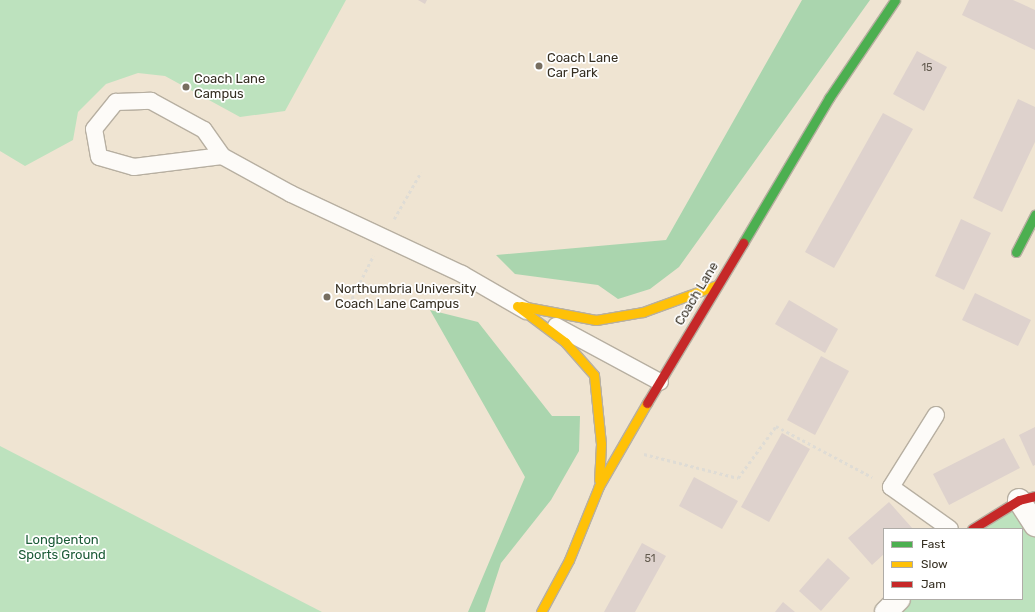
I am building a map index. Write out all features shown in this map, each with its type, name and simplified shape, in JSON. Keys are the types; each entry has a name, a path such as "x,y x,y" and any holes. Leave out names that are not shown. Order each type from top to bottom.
{"street":[{"name":"Coach Lane","path":"541,612 569,560 599,486 621,447 829,98 895,0"},
{"path":"1016,252 1035,215"},
{"path":"517,306 596,320 643,312 717,285"},
{"path":"517,306 565,342 594,375 601,444 599,486"},
{"path":"974,528 1027,498 1035,526"},
{"path":"886,612 897,600"}],"lane":[{"path":"222,156 134,167 99,157 94,129 116,102 151,101 204,130 222,156 291,194 462,274 517,306 660,382"},
{"path":"936,415 891,487 949,528"}],"path":[{"path":"349,304 383,237 421,172"},
{"path":"621,447 738,478 776,426 891,487"}],"green space":[{"path":"0,0 346,0 285,111 240,117 165,76 138,73 106,84 78,112 73,140 25,166 0,151"},
{"path":"802,0 870,0 679,267 650,289 618,299 598,285 515,274 496,255 666,240"},
{"path":"430,310 478,322 552,416 580,416 579,451 551,500 501,563 485,612 468,612 525,477"},
{"name":"Longbenton Sports Ground","path":"0,446 322,612 0,612"},
{"path":"1019,500 1035,525 1035,612 886,612 898,600 1023,600 1023,528 974,528"}],"building":[{"path":"418,0 427,0 425,4"},
{"path":"969,0 1013,0 1035,10 1035,50 962,15"},
{"path":"917,51 947,67 924,111 893,94"},
{"path":"1018,99 1035,107 1035,142 1002,212 973,198"},
{"path":"883,113 913,129 834,268 805,252"},
{"path":"961,219 991,233 964,290 935,276"},
{"path":"975,293 1031,320 1018,346 962,320"},
{"path":"789,300 838,329 825,353 775,324"},
{"path":"821,356 849,371 815,435 787,420"},
{"path":"1035,427 1035,465 1033,466 1019,435"},
{"path":"782,433 810,449 769,522 741,507"},
{"path":"1004,438 1020,468 949,505 933,474"},
{"path":"694,477 738,501 722,529 679,506"},
{"path":"889,502 912,528 883,528 883,555 872,565 848,538"},
{"path":"642,543 666,556 635,612 604,612"},
{"path":"828,558 850,578 821,611 799,591"},
{"path":"783,602 795,612 775,612"}],"traffic: fast":[{"path":"743,243 829,98 895,0"},
{"path":"1016,252 1035,215"}],"traffic: slow":[{"path":"521,306 596,320 643,312 717,285"},
{"path":"517,306 565,342 594,375 601,444 599,480"},
{"path":"541,612 569,560 599,486 647,403"}],"traffic: jam":[{"path":"647,403 743,243"},
{"path":"974,528 1019,500 1035,496"}],"place":[{"name":"Coach Lane Car Park","path":"539,66"},
{"name":"Coach Lane Campus","path":"186,87"},
{"name":"Northumbria University Coach Lane Campus","path":"327,297"}]}
